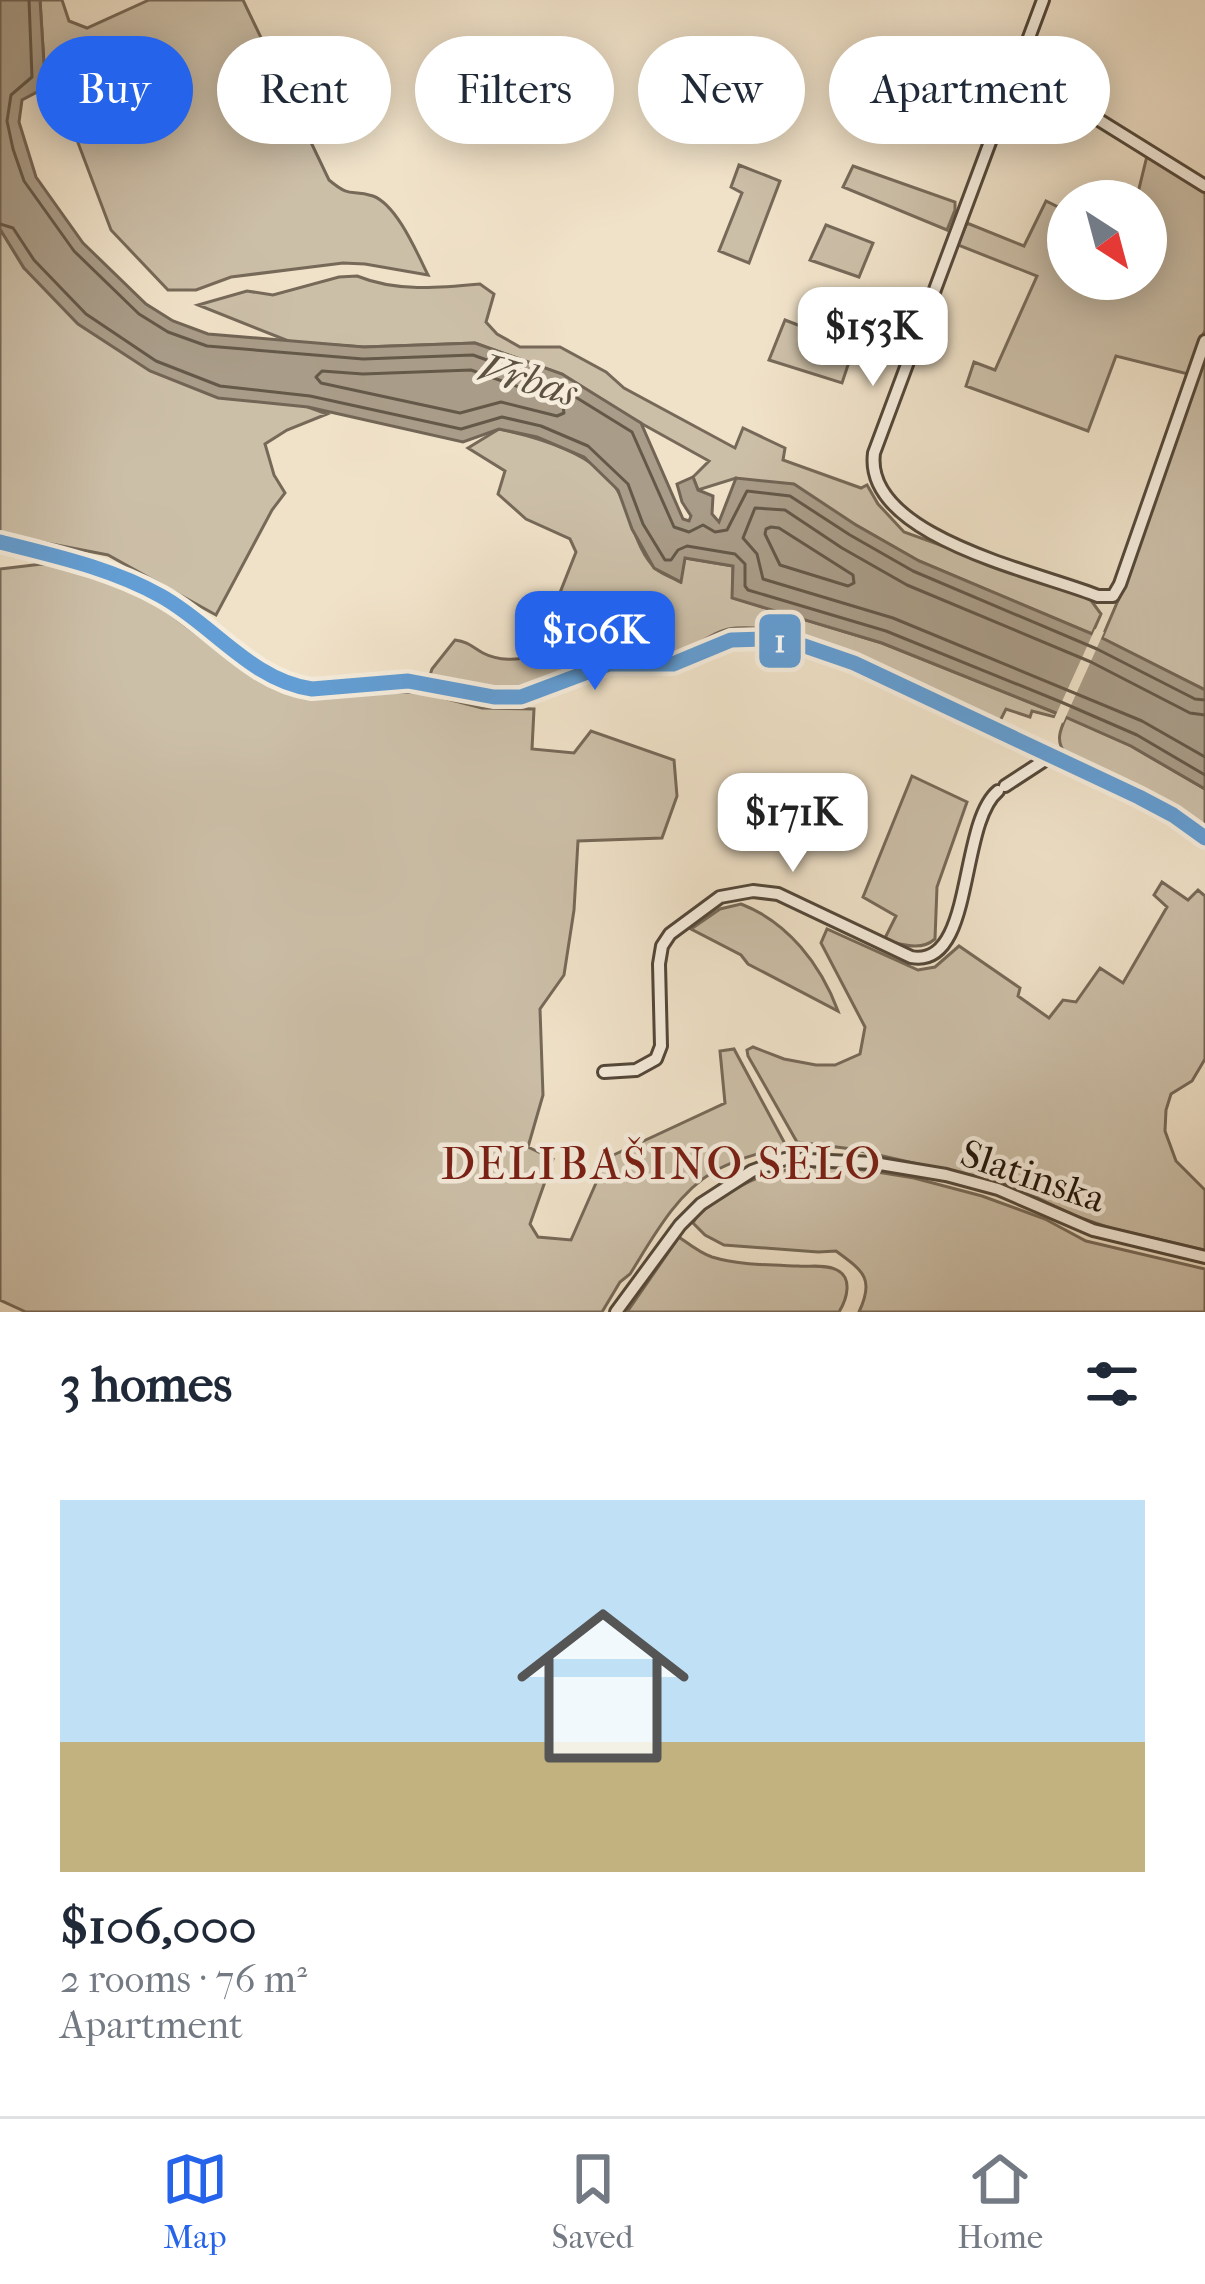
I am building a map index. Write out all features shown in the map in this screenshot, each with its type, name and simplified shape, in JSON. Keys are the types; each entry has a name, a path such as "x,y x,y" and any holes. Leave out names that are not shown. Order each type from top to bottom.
{"street":[{"path":"1029,36 1043,0"},
{"path":"1110,127 1205,186"},
{"path":"989,144 874,453 874,475 886,497 908,518 950,544 1102,597 1115,593 1205,341"},
{"path":"0,542 103,568 135,582 176,604 267,672 299,687 413,681 488,697 522,697 607,664 675,664 728,639 753,638 830,653 1138,795 1205,838"},
{"path":"604,1072 637,1070 656,1059 661,1046 662,946 670,934 720,897 762,891 778,894 910,958 932,956 949,940 976,831 992,796 1051,756"},
{"name":"Slatinska","path":"616,1312 701,1204 752,1171 785,1159 874,1163 946,1175 998,1189 1093,1231 1205,1257"}],"shaded area":[{"path":"40,0 62,0 69,21 87,28 149,0 243,0 260,36 217,36 217,144 312,144 329,180 347,192 373,196 390,209 428,275 343,263 231,277 196,290 168,290 111,230 79,144 193,144 193,36 42,36"},
{"path":"1147,156 1205,193 1205,330 1188,374 1116,356 1088,431 966,386 974,362 995,370 1037,276 958,245 967,223 1024,246 1046,201 1047,300 1167,300 1167,180 1141,180"},
{"path":"739,165 780,181 749,263 719,251 742,193 731,187"},
{"path":"853,166 955,202 947,230 843,187"},
{"path":"826,225 873,243 859,277 810,260"},
{"path":"0,229 24,268 327,414 265,444 285,493 216,615 108,555 0,534"},
{"path":"357,276 402,287 480,284 494,294 486,322 497,334 520,347 560,347 735,448 743,428 785,448 783,460 861,488 867,485 904,532 1090,599 1101,614 1092,634 919,561 856,525 736,478 698,490 693,477 709,461 562,374 475,343 364,347 291,342 198,305 247,291 273,295"},
{"path":"785,320 834,339 832,345 852,353 842,383 769,360"},
{"path":"1205,353 1205,690 1102,638"},
{"path":"499,429 549,443 597,468 619,493 643,553 664,574 680,582 685,558 733,566 733,598 882,643 1056,713 1055,717 1032,711 1030,717 1006,709 1000,721 845,650 781,631 726,630 669,654 585,655 548,643 552,613 576,552 570,539 526,519 498,494 505,471 468,448"},
{"path":"42,564 92,568 136,588 251,675 282,689 312,696 424,693 482,708 534,709 532,749 574,753 591,731 674,760 677,796 662,838 578,841 564,975 540,1009 543,1095 528,1147 553,1159 530,1224 538,1237 571,1240 607,1158 725,1103 720,1051 734,1049 783,1146 721,1168 688,1192 602,1312 26,1312 0,1300 0,569"},
{"path":"455,640 495,658 534,655 566,668 518,692 429,678"},
{"path":"1066,717 1131,746 1205,789 1205,826 1147,791 1070,757 1060,740"},
{"path":"912,776 967,802 937,887 935,939 917,946 884,940 896,916 863,897"},
{"path":"1162,882 1188,900 1198,890 1205,896 1205,1059 1192,1081 1171,1094 1165,1131 1176,1161 1205,1190 1205,1250 1110,1228 1010,1185 852,1149 797,1142 748,1056 747,1050 753,1047 784,1059 835,1065 860,1054 865,1027 821,943 827,929 918,970 935,967 959,946 1020,988 1018,996 1049,1018 1063,1000 1076,1002 1100,968 1123,983 1167,907 1154,895"},
{"path":"741,904 774,922 801,947 838,1011 691,929 720,909"},
{"path":"840,1166 982,1196 1045,1219 1086,1241 1205,1269 1205,1312 859,1312 866,1291 864,1276 836,1251 724,1245 693,1223 717,1200 764,1175"},
{"path":"679,1237 722,1260 833,1268 845,1278 844,1301 839,1312 627,1312"}],"water":[{"name":"Vrbas","path":"0,0 40,0 42,36 36,36 36,93 22,100 19,122 36,177 83,243 146,304 208,334 364,347 475,343 562,374 641,423 683,519 689,521 691,516 677,484 693,477 698,490 713,496 712,514 719,522 736,478 794,484 919,561 1102,638 1205,690 1205,789 1131,746 1056,713 882,643 732,598 733,566 685,558 681,582 654,568 632,529 618,490 584,457 537,437 499,429 463,442 308,407 218,398 150,371 78,324 24,268 0,229"}],"pier":[{"path":"1095,629 1104,632 1063,723 1054,719"}],"transit line":[{"name":"1","path":"0,542 142,586 180,608 270,675 312,689 408,681 494,697 521,697 609,664 673,664 731,640 796,643 854,663 1139,797 1205,838"}],"district":[{"name":"DELIBAŠINO SELO","path":"662,1164"}]}
